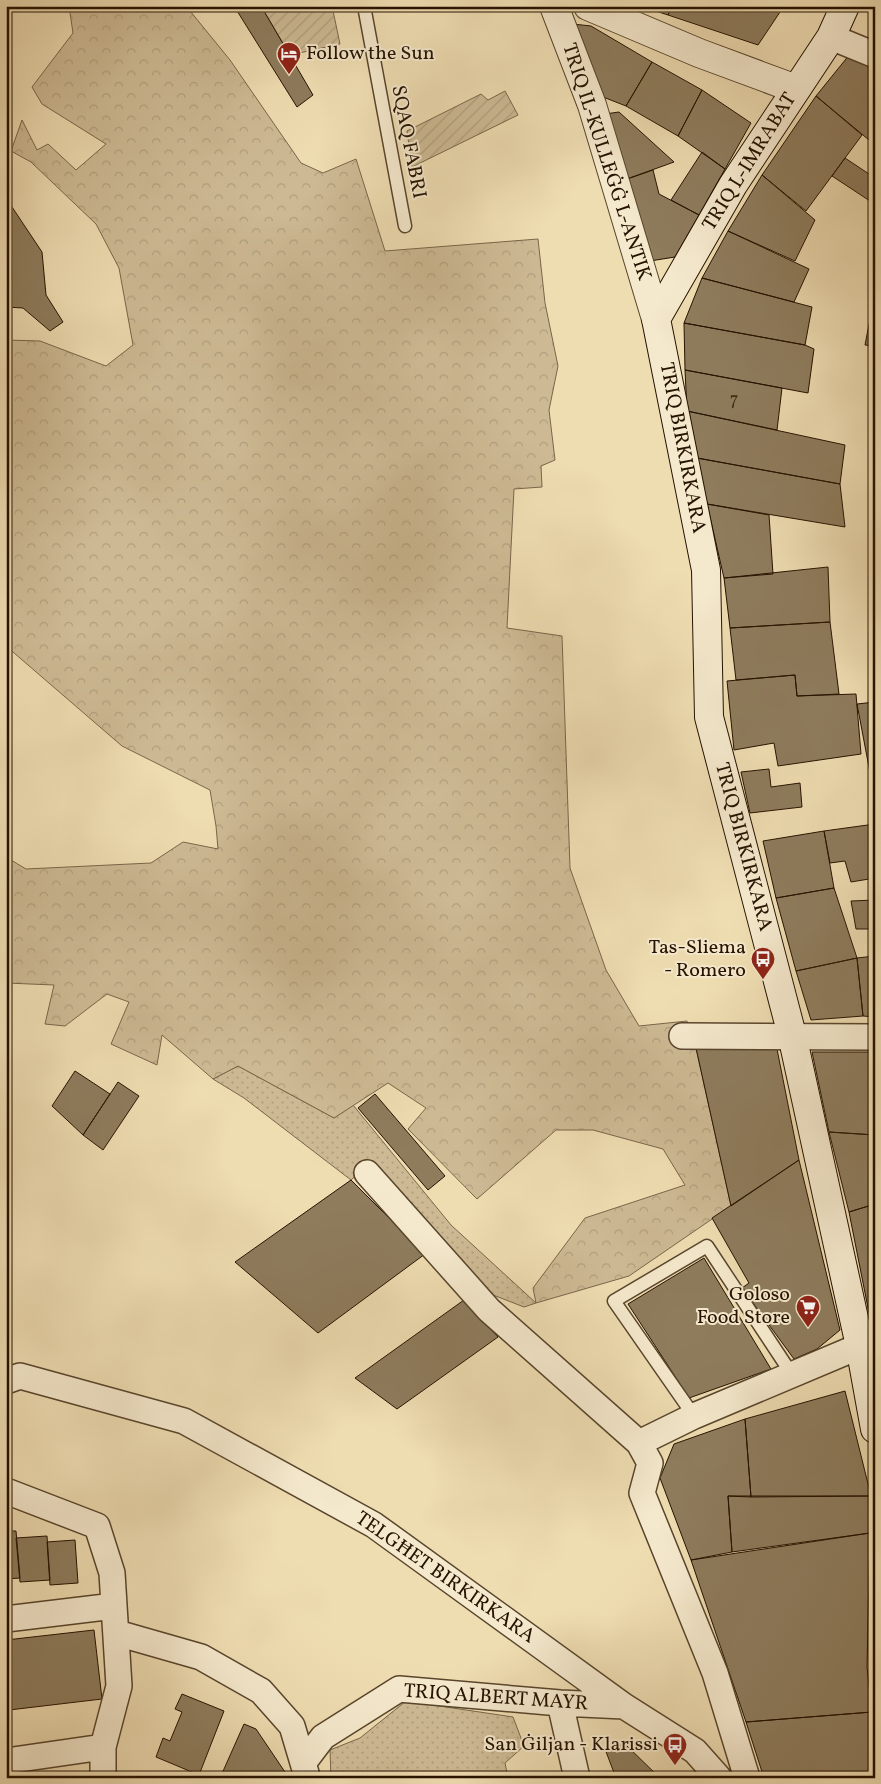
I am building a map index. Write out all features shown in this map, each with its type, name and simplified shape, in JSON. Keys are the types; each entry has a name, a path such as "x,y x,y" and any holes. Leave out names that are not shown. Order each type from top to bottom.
{"main road":[{"name":"TRIQ IL-KULLEĠĠ L-ANTIK","path":"554,6 592,105 656,319"},
{"path":"588,6 699,53 796,89"},
{"name":"TRIQ L-IMRABAT","path":"656,319 733,185 831,37 845,6"},
{"name":"TRIQ BIRKIRKARA","path":"656,319 706,570 709,717 792,1035 860,1346 875,1429"}],"street":[{"path":"831,37 875,56"},
{"path":"682,1036 792,1035 875,1037"},
{"path":"367,1173 489,1310 640,1443 650,1463 642,1493 715,1673 748,1778"},
{"path":"640,1443 694,1416 860,1346"},
{"name":"TELGĦET BIRKIRKARA","path":"6,1381 20,1376 184,1421 374,1524 624,1706 695,1751 719,1778"},
{"path":"6,1491 96,1526 105,1546 112,1573 119,1686 103,1747 103,1778"},
{"path":"6,1620 114,1606"},
{"path":"117,1634 201,1657 261,1691 292,1726 306,1770"},
{"name":"TRIQ ALBERT MAYR","path":"306,1770 323,1737 399,1689 560,1703 624,1706"},
{"path":"560,1703 577,1778"},
{"path":"6,1762 103,1747"}],"lane":[{"name":"SQAQ FABRI","path":"364,6 405,226"},
{"path":"694,1416 614,1301 707,1246 792,1376"}],"green space":[{"path":"69,6 186,6 230,60 301,163 323,173 356,159 385,251 538,239 545,303 558,366 549,410 555,460 541,466 542,487 514,489 507,628 562,636 570,868 606,970 639,1026 687,1021 696,1048 731,1206 629,1276 536,1303 533,1288 585,1218 685,1185 663,1149 593,1130 556,1130 477,1199 408,1129 426,1108 388,1083 334,1118 238,1066 213,1079 162,1035 157,1065 111,1044 129,1002 107,994 65,1026 45,1024 54,985 6,983 6,857 26,869 151,863 183,842 218,849 210,790 122,746 6,646 6,340 40,341 106,366 133,345 119,268 96,224 31,162 11,151 22,120 37,150 48,144 76,170 106,144 42,104 32,87 73,33"},
{"path":"261,6 332,6 340,44 290,55"},
{"path":"505,91 518,115 412,167 407,131 481,94 488,100"},
{"path":"238,1066 334,1118 353,1105 451,1225 536,1303 524,1307 488,1293 370,1163 351,1180 244,1098 213,1079"},
{"path":"406,1701 513,1717 524,1746 505,1763 508,1778 331,1778 330,1750 360,1738"}],"building":[{"name":"Follow the Sun","path":"234,6 261,6 313,95 297,107"},
{"path":"640,6 672,6 668,15"},
{"path":"672,6 778,6 782,9 758,45 668,15"},
{"path":"573,24 591,26 652,62 626,106 598,95"},
{"path":"850,54 875,69 875,145 816,96"},
{"path":"652,62 702,90 678,136 626,106"},
{"path":"702,90 751,123 725,169 678,136"},
{"path":"816,96 862,135 806,211 762,175"},
{"path":"619,112 674,162 627,179 605,114"},
{"path":"702,152 725,169 699,215 671,200"},
{"path":"845,158 875,178 873,203 832,176"},
{"path":"653,170 659,194 699,215 675,257 650,261 627,179"},
{"path":"762,175 815,220 795,261 728,231"},
{"path":"6,198 42,252 46,295 63,322 50,331 23,308 6,307"},
{"path":"875,201 875,213 869,209"},
{"path":"728,231 809,269 794,302 702,278"},
{"path":"702,278 812,307 805,345 684,323"},
{"path":"871,314 875,315 875,346 865,345"},
{"path":"684,323 805,345 814,349 808,393 685,370"},
{"path":"685,370 782,388 777,430 687,411"},
{"path":"687,411 845,445 840,484 697,458"},
{"path":"697,458 840,484 845,527 707,504"},
{"path":"707,504 769,515 773,574 724,578"},
{"path":"828,567 830,622 730,628 724,578"},
{"path":"830,622 839,694 797,696 795,675 736,680 730,628"},
{"path":"795,675 797,696 856,694 861,754 778,766 774,743 734,750 727,681"},
{"path":"875,702 875,799 857,704"},
{"path":"769,769 771,787 800,783 802,807 750,813 741,772"},
{"path":"875,824 875,878 851,882 845,861 830,863 824,831"},
{"path":"824,831 834,888 776,898 763,841"},
{"path":"834,888 857,958 796,971 776,898"},
{"path":"875,900 875,929 856,929 851,901"},
{"path":"875,956 875,1017 863,1016 857,958"},
{"path":"857,958 863,1016 811,1020 796,971"},
{"path":"776,1044 799,1160 731,1206 696,1048"},
{"path":"812,1052 875,1052 875,1135 829,1132"},
{"path":"75,1071 110,1094 83,1135 52,1106"},
{"path":"118,1082 139,1096 103,1150 83,1135"},
{"path":"375,1094 445,1176 428,1190 358,1108"},
{"path":"829,1132 875,1135 875,1204 849,1212"},
{"path":"799,1160 840,1330 817,1349 794,1359 742,1288 749,1283 712,1218"},
{"path":"351,1180 425,1254 318,1333 235,1262"},
{"path":"875,1204 875,1318 870,1318 849,1212"},
{"path":"704,1258 771,1369 689,1398 628,1304"},
{"path":"464,1300 498,1337 397,1409 355,1378"},
{"path":"845,1391 871,1496 751,1497 745,1419"},
{"path":"745,1419 751,1497 728,1496 732,1552 691,1560 660,1478 674,1444"},
{"path":"728,1496 871,1496 870,1533 732,1552"},
{"path":"6,1531 16,1531 20,1578 6,1579"},
{"path":"870,1533 867,1667 872,1712 746,1722 691,1560"},
{"path":"47,1536 50,1580 20,1582 16,1538"},
{"path":"75,1540 78,1583 50,1585 47,1542"},
{"path":"94,1630 102,1699 9,1710 6,1685 6,1640"},
{"path":"182,1694 224,1711 199,1775 156,1757 163,1738 170,1741 182,1712 175,1709"},
{"path":"872,1712 875,1778 764,1778 746,1722"},
{"path":"244,1724 256,1729 289,1778 220,1778"},
{"path":"625,1744 660,1778 616,1778 605,1749"}],"place":[{"name":"Follow the Sun","path":"289,75"},
{"name":"Tas-Sliema - Romero","path":"763,980"},
{"name":"Goloso Food Store","path":"808,1328"},
{"name":"San Ġiljan - Klarissi","path":"675,1766"}]}
